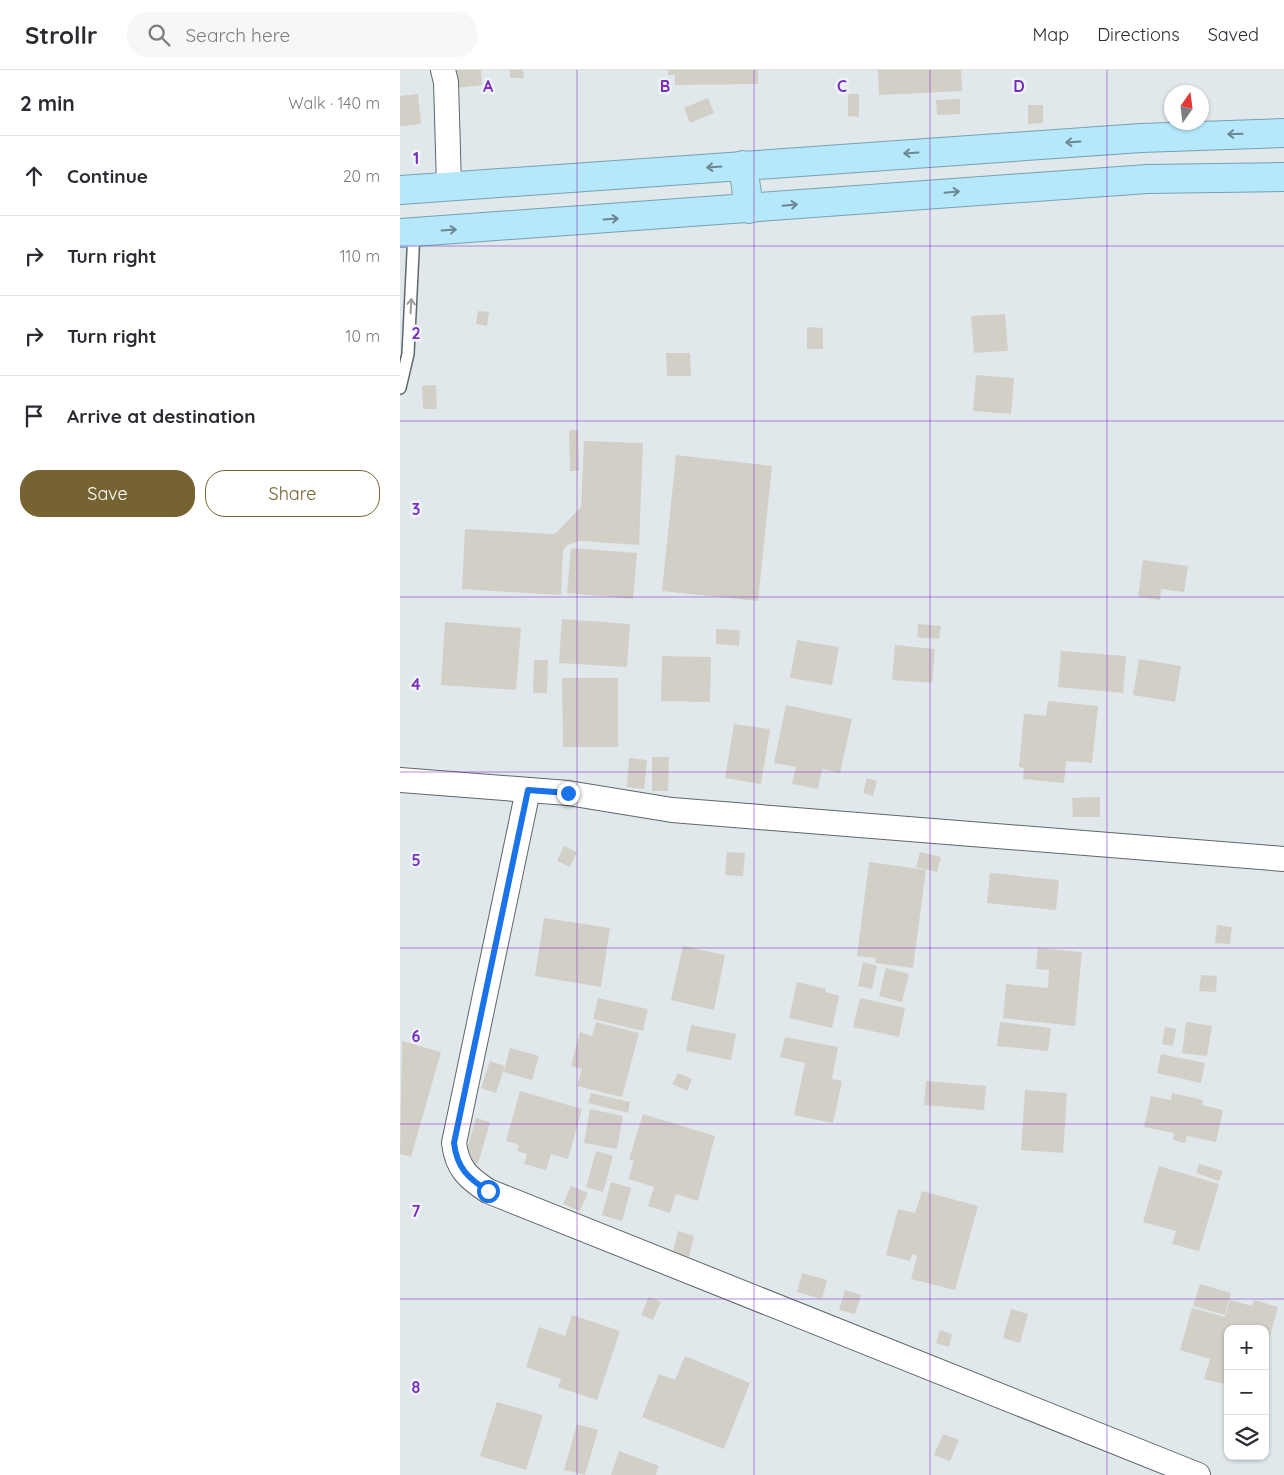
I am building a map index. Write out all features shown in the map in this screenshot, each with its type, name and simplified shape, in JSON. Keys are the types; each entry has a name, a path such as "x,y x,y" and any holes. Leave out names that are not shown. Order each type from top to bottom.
{"highway":[{"path":"400,190 1142,138 1284,133"},
{"path":"743,165 749,209"},
{"path":"407,233 1147,179 1284,177"}],"street":[{"path":"443,70 446,82 449,186"},
{"path":"400,780 568,793 672,810 1256,855 1284,859"},
{"path":"528,790 454,1143 456,1157 469,1178 488,1191 1198,1475"}],"lane":[{"path":"400,388 408,354 407,233"}],"building":[{"path":"454,70 481,70 482,85 455,88"},
{"path":"510,70 523,70 524,78 510,78"},
{"path":"668,70 758,70 758,84 675,85 675,75 668,75"},
{"path":"878,70 961,70 962,91 879,95"},
{"path":"418,94 421,124 400,126 400,96"},
{"path":"848,94 859,94 859,117 848,116"},
{"path":"708,98 714,113 690,123 684,108"},
{"path":"960,99 960,114 937,115 936,100"},
{"path":"1028,105 1043,105 1043,123 1028,124"},
{"path":"478,311 489,312 487,326 476,324"},
{"path":"1005,314 1008,351 974,353 971,316"},
{"path":"807,327 823,328 823,349 807,349"},
{"path":"666,353 690,353 691,376 667,376"},
{"path":"976,375 1014,378 1011,414 973,411"},
{"path":"436,385 437,409 423,409 422,386"},
{"path":"569,430 578,430 579,471 570,471"},
{"path":"584,441 643,443 639,545 580,541 567,545 563,550 561,595 462,589 465,529 555,534 581,507"},
{"path":"676,455 772,466 758,601 662,591"},
{"path":"571,548 637,553 633,599 567,593"},
{"path":"1143,560 1188,566 1184,592 1161,589 1160,600 1138,597"},
{"path":"562,619 630,624 627,667 559,663"},
{"path":"445,622 521,628 516,690 441,685"},
{"path":"918,624 941,626 939,639 917,637"},
{"path":"716,629 740,630 739,646 716,644"},
{"path":"797,640 839,647 832,685 790,678"},
{"path":"895,645 935,649 932,683 892,680"},
{"path":"1061,651 1126,656 1123,693 1058,687"},
{"path":"662,656 711,657 710,702 661,701"},
{"path":"1139,659 1181,666 1175,702 1133,695"},
{"path":"534,660 548,660 547,693 533,693"},
{"path":"562,678 618,678 618,747 563,747"},
{"path":"1048,701 1098,706 1092,763 1066,761 1064,783 1023,779 1024,768 1019,767 1024,714 1046,716"},
{"path":"786,705 852,719 840,773 822,769 818,789 792,784 796,767 774,763"},
{"path":"734,724 770,729 761,784 725,778"},
{"path":"652,757 669,757 668,791 652,791"},
{"path":"629,758 647,760 644,789 627,787"},
{"path":"867,778 877,781 873,796 863,793"},
{"path":"1100,797 1100,817 1073,817 1072,798"},
{"path":"564,846 577,852 570,867 557,861"},
{"path":"727,852 745,853 743,876 725,875"},
{"path":"920,852 941,857 937,872 916,867"},
{"path":"869,862 926,870 913,968 875,963 876,958 857,956"},
{"path":"990,873 1059,880 1056,910 987,903"},
{"path":"544,918 610,928 601,987 535,976"},
{"path":"1217,925 1232,927 1230,944 1215,943"},
{"path":"683,946 725,955 714,1010 671,1000"},
{"path":"1038,948 1082,952 1075,1026 1003,1018 1006,984 1048,988 1049,970 1036,969"},
{"path":"863,962 877,966 872,989 858,986"},
{"path":"886,968 909,974 902,1002 879,996"},
{"path":"1201,975 1217,976 1216,992 1199,991"},
{"path":"797,982 826,989 825,992 839,996 832,1028 789,1018"},
{"path":"598,998 648,1009 643,1031 593,1019"},
{"path":"860,998 905,1008 899,1037 853,1027"},
{"path":"596,1022 639,1033 622,1097 577,1086 582,1069 571,1066 580,1032 592,1036"},
{"path":"1000,1022 1051,1028 1048,1051 997,1046"},
{"path":"1186,1022 1212,1026 1207,1056 1182,1053"},
{"path":"691,1025 736,1034 731,1060 686,1051"},
{"path":"1165,1027 1176,1029 1173,1046 1162,1044"},
{"path":"785,1037 838,1047 832,1079 842,1081 833,1123 794,1115 805,1063 780,1057"},
{"path":"402,1041 441,1052 411,1157 400,1154"},
{"path":"510,1048 539,1056 532,1080 504,1072"},
{"path":"1161,1054 1205,1063 1201,1083 1157,1073"},
{"path":"490,1061 505,1066 496,1093 481,1088"},
{"path":"678,1073 692,1079 687,1091 672,1084"},
{"path":"926,1081 986,1086 984,1110 924,1105"},
{"path":"1025,1090 1067,1093 1063,1153 1021,1150"},
{"path":"520,1091 582,1109 568,1159 551,1154 546,1170 524,1164 527,1154 517,1151 519,1145 506,1141"},
{"path":"591,1093 630,1102 628,1113 588,1103"},
{"path":"1172,1093 1203,1100 1202,1105 1223,1110 1216,1142 1187,1136 1185,1143 1173,1140 1174,1133 1144,1127 1151,1096 1171,1100"},
{"path":"590,1109 623,1116 617,1149 584,1143"},
{"path":"643,1114 715,1136 698,1201 676,1194 670,1213 648,1206 654,1187 628,1179 634,1161 629,1159"},
{"path":"476,1118 490,1122 478,1164 464,1160"},
{"path":"596,1151 613,1156 603,1192 586,1187"},
{"path":"1199,1164 1223,1171 1219,1181 1196,1173"},
{"path":"1159,1166 1219,1184 1199,1251 1172,1244 1176,1231 1143,1222"},
{"path":"611,1182 631,1188 622,1221 602,1215"},
{"path":"571,1186 588,1193 580,1211 563,1204"},
{"path":"922,1191 978,1206 955,1290 911,1279 917,1256 912,1254 910,1261 886,1255 898,1209 915,1213"},
{"path":"678,1231 694,1236 689,1257 673,1252"},
{"path":"802,1273 827,1280 822,1299 797,1292"},
{"path":"1200,1284 1231,1293 1225,1315 1193,1306"},
{"path":"845,1290 861,1295 855,1314 839,1310"},
{"path":"649,1297 661,1302 653,1320 641,1315"},
{"path":"1230,1300 1252,1306 1254,1300 1278,1307 1269,1339 1269,1325 1224,1325 1224,1384 1204,1379 1210,1359 1180,1350 1192,1308 1225,1317"},
{"path":"1011,1309 1028,1314 1020,1343 1003,1338"},
{"path":"572,1315 620,1331 597,1400 558,1387 561,1379 526,1367 539,1327 565,1336"},
{"path":"940,1330 952,1334 949,1347 936,1343"},
{"path":"685,1356 750,1383 724,1449 642,1417 659,1374 675,1380"},
{"path":"497,1402 543,1415 526,1470 480,1456"},
{"path":"577,1424 598,1430 585,1475 564,1470"},
{"path":"943,1434 959,1440 950,1461 934,1455"},
{"path":"619,1451 659,1466 656,1475 611,1475"}],"route":[{"path":"488,1191 469,1178 462,1170 456,1157 454,1143 528,790 568,793"}]}
